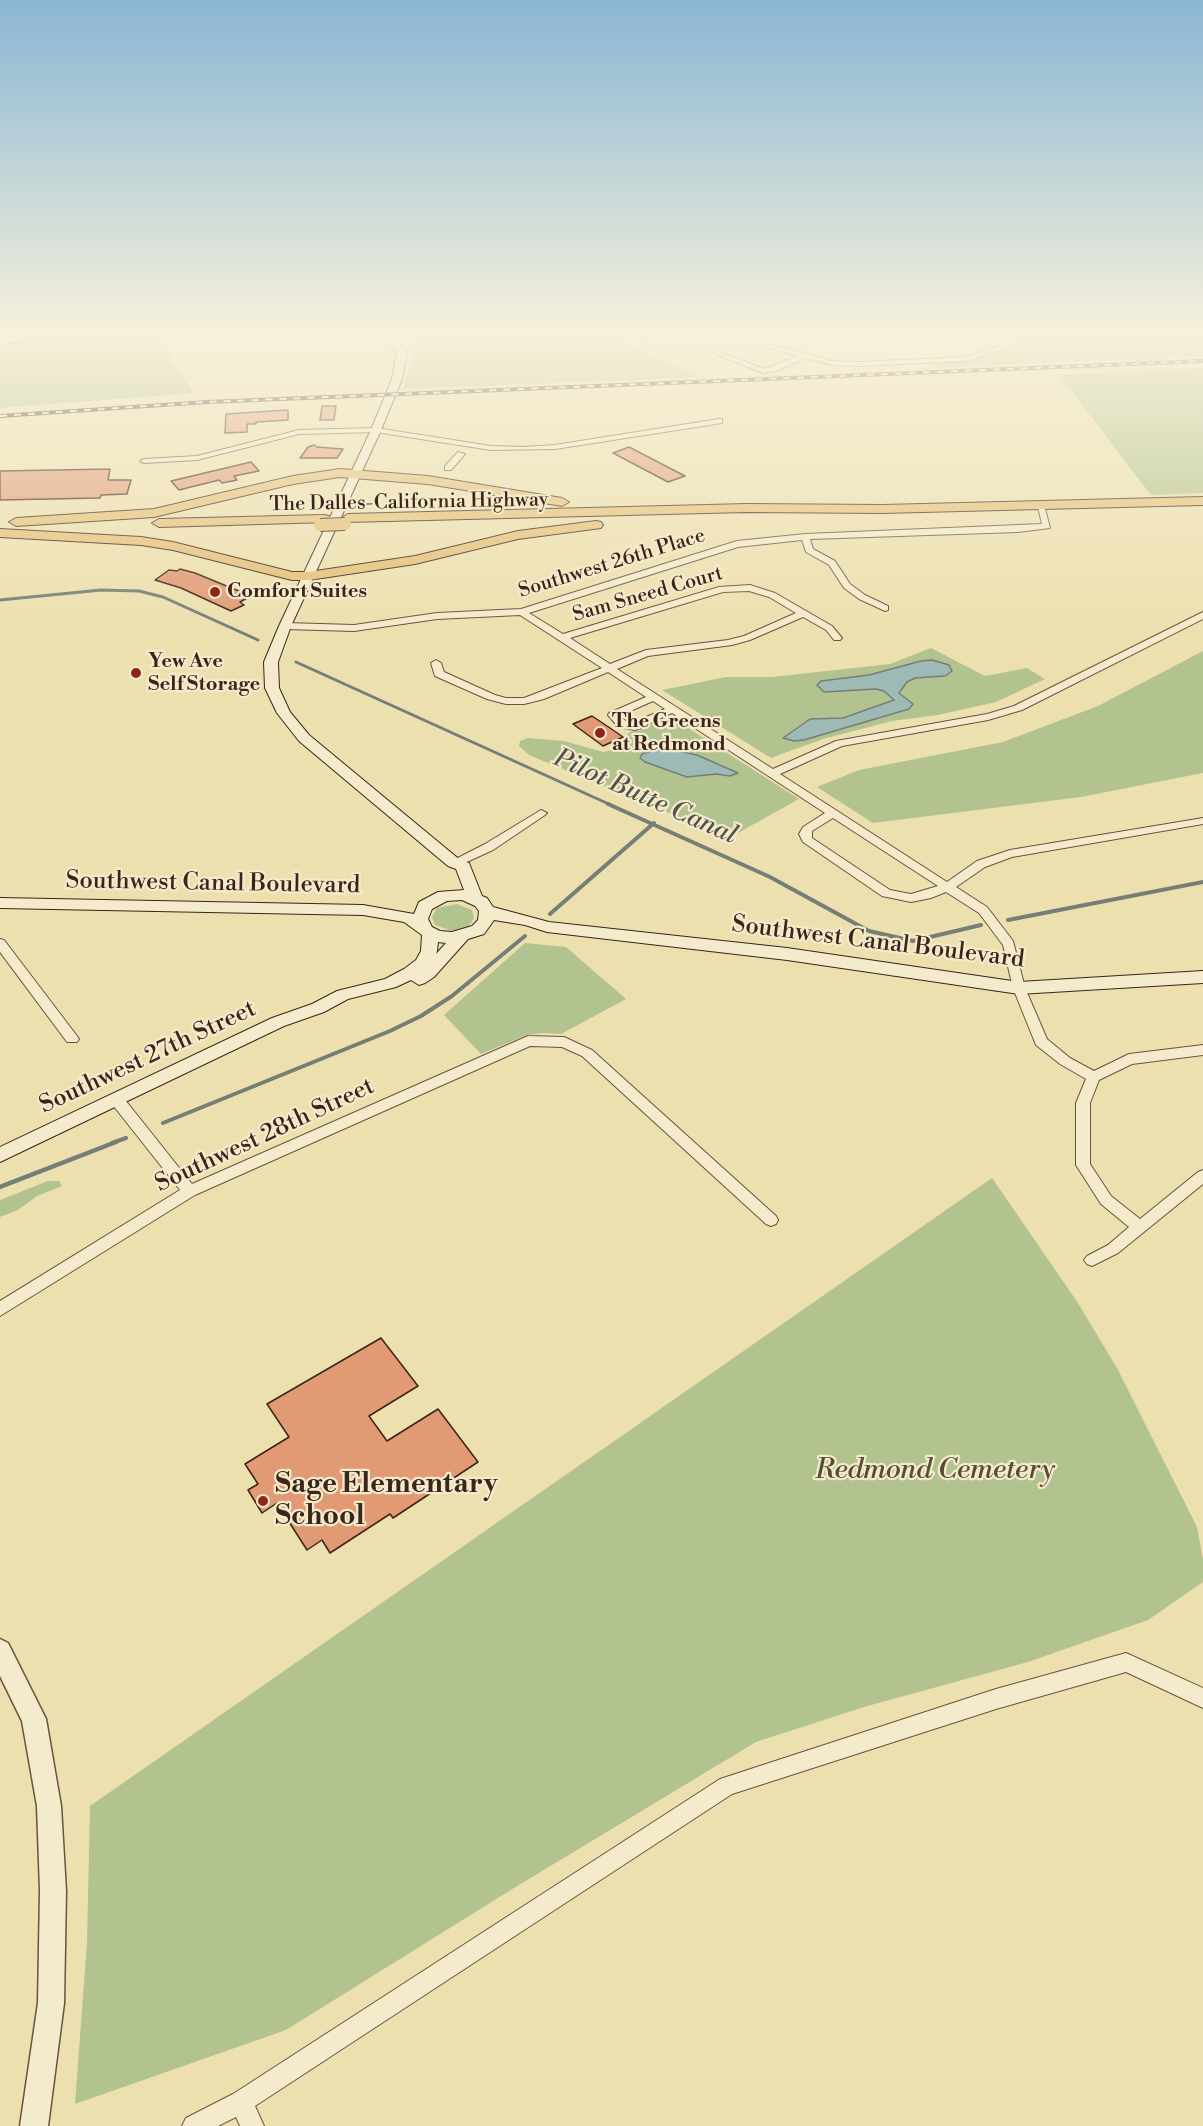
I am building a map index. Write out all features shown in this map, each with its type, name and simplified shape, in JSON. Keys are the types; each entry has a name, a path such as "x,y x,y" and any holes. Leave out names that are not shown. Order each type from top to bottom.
{"highway":[{"path":"0,524 154,513 293,480 340,473 428,480 527,498 571,503 746,508"},
{"name":"The Dalles-California Highway","path":"0,533 746,508 819,510 1203,501"},
{"name":"The Dalles-California Highway","path":"346,521 793,513 819,510"},
{"path":"0,533 141,540 292,576 309,576 415,560 552,529 793,513"},
{"name":"The Dalles-California Highway","path":"0,524 322,522"}],"main road":[{"path":"375,431 285,626 271,662 272,688 284,713 304,738 454,863 463,866 487,916 483,926 467,936 445,938 426,929 421,912 452,889 455,882 454,863"},
{"path":"363,910 457,894 481,905"},
{"name":"Southwest Canal Boulevard","path":"0,903 363,910 410,918 426,929"},
{"name":"Southwest Canal Boulevard","path":"481,905 496,915 528,920 547,927 796,955 1019,988 1203,977"},
{"name":"Southwest Canal Boulevard","path":"467,936 493,929 536,931 547,927"},
{"name":"Southwest 27th Street","path":"0,1155 278,1022 318,1008 342,995 390,983 410,973 423,963 429,951 426,929"},
{"name":"Southwest 27th Street","path":"318,1008 339,1008 392,994 412,985 467,936"}],"street":[{"path":"144,461 197,458 299,432 329,431"},
{"path":"386,431 491,448 524,449 555,447 655,431"},
{"path":"448,468 461,454"},
{"name":"Southwest 26th Place","path":"285,626 354,628 437,616 522,612 737,544 805,537 1047,526 1040,505"},
{"path":"805,537 809,550 832,563 847,586 862,597 885,608"},
{"name":"Sam Sneed Court","path":"561,638 722,589 750,588 772,595 804,613 829,628 837,638"},
{"path":"522,612 652,698 984,910 1009,944 1019,988 1041,1042 1065,1062 1094,1077"},
{"path":"436,663 440,674 490,697 513,702 534,699 646,653 718,645 747,638 804,613"},
{"path":"771,774 840,743 988,717 1018,708 1203,615"},
{"path":"652,698 613,716 622,725 632,728 671,710"},
{"path":"454,863 489,847 541,813"},
{"path":"833,813 807,829 805,834 807,840 886,893 903,897 920,897 949,886 981,864 1010,854 1203,821"},
{"path":"0,943 72,1040"},
{"name":"Southwest 28th Street","path":"0,1309 190,1191 528,1041 564,1042 587,1053 771,1220"},
{"path":"1140,1227 1106,1200 1083,1165 1083,1103 1094,1077 1129,1059 1203,1050"},
{"path":"117,1100 190,1191"},
{"path":"1092,1260 1113,1249 1203,1176"},
{"path":"0,1651 34,1719 49,1806 53,1891 51,2002 34,2126"},
{"path":"194,2126 242,2102 727,1786 996,1699 1126,1662 1203,1698"},
{"path":"242,2102 252,2126"}],"green space":[{"path":"1102,431 1203,431 1203,493 1151,495"},
{"name":"The Greens at Redmond","path":"931,648 985,676 1027,668 1045,679 996,702 938,715 892,721 823,739 771,758 662,690 726,677 772,677 890,664"},
{"path":"1203,651 1203,773 1081,797 873,823 817,787 859,770 1003,742 1098,706"},
{"name":"The Greens at Redmond","path":"668,715 799,799 729,838 529,755 519,746 520,741 528,738 564,741 603,752 613,750 625,741 628,733"},
{"path":"457,904 472,910 474,918 469,926 452,931 435,925 432,917 437,908"},
{"path":"525,943 566,947 626,999 561,1034 527,1035 481,1054 444,1015"},
{"name":"Redmond Cemetery","path":"992,1178 1078,1303 1117,1368 1197,1527 1203,1560 1203,1582 1148,1620 1028,1662 864,1707 756,1742 514,1888 286,2030 75,2104 87,1942 90,1806"},
{"path":"48,1181 59,1181 62,1186 37,1196 18,1210 0,1217 0,1200"}],"water":[{"path":"932,660 949,665 952,671 945,676 915,678 907,682 899,693 913,704 909,709 804,740 794,741 783,738 810,719 843,718 894,700 884,691 876,689 824,692 817,685 821,681 869,675"},
{"path":"668,749 697,755 738,773 730,776 716,774 687,777 645,762 640,758 642,754 654,750"}],"building":[{"path":"225,431 247,431 247,432"},
{"path":"314,445 343,449 337,458 300,458 308,447"},
{"path":"629,447 685,476 668,482 613,453"},
{"path":"251,462 259,471 234,476 237,480 222,483 219,480 179,490 171,481"},
{"path":"110,469 108,480 131,480 127,494 101,495 100,498 0,500 0,471"},
{"name":"Comfort Suites","path":"180,569 251,596 240,602 244,605 231,611 181,588 155,580 169,570"},
{"name":"The Greens at Redmond","path":"592,716 623,737 603,746 573,724"},
{"name":"Sage Elementary School","path":"381,1338 418,1386 369,1416 387,1441 438,1409 478,1462 393,1518 390,1514 330,1553 322,1540 307,1550 277,1503 262,1513 248,1490 258,1484 245,1464 289,1437 267,1404"}],"waterway":[{"name":"Pilot Butte Canal","path":"0,600 101,590 139,591 163,597 258,640"},
{"name":"Pilot Butte Canal","path":"296,662 611,805"},
{"name":"Pilot Butte Canal","path":"608,804 653,824"},
{"path":"550,914 653,824"},
{"name":"Pilot Butte Canal","path":"653,824 770,877 869,931 913,941 981,925"},
{"name":"Pilot Butte Canal","path":"1008,920 1203,882"},
{"path":"163,1123 390,1031 421,1016 452,996 525,936"},
{"path":"112,1143 126,1138"},
{"path":"0,1187 116,1142"}],"place":[{"name":"Comfort Suites","path":"215,592"},
{"name":"Yew Ave Self Storage","path":"136,673"},
{"name":"The Greens at Redmond","path":"600,733"},
{"name":"Sage Elementary School","path":"263,1501"}]}
